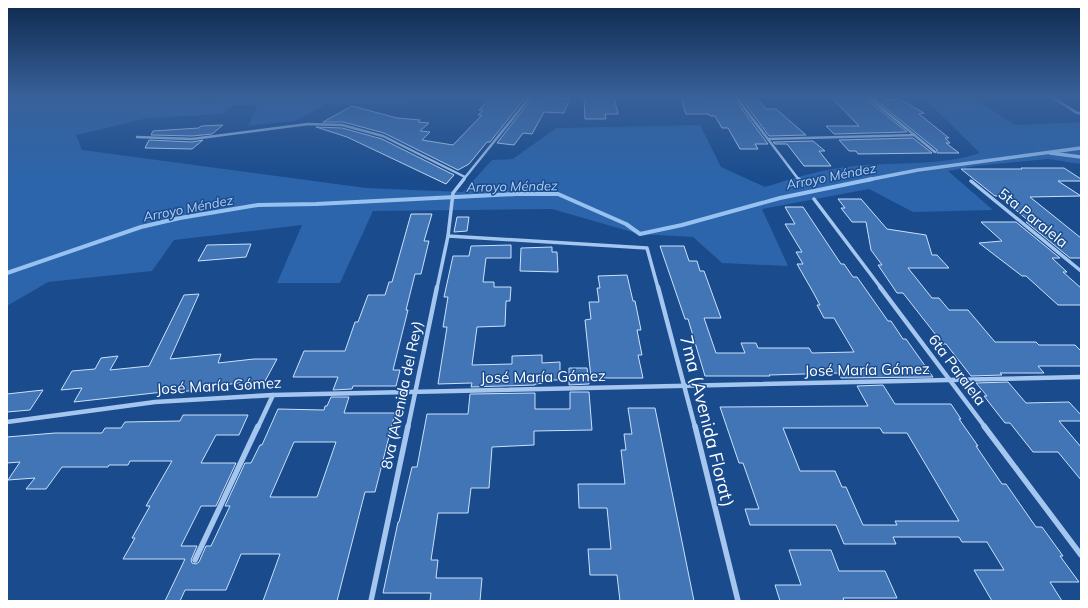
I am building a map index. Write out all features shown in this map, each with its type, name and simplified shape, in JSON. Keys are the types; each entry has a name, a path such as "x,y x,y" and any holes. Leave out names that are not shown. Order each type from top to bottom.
{"street":[{"path":"137,137 192,139 297,125"},
{"path":"343,125 383,136 465,177 507,125"},
{"path":"758,125 803,185"},
{"path":"903,125 935,152"},
{"path":"768,139 915,135"},
{"name":"8va (Avenida del Rey)","path":"371,601 448,236 453,193 465,177"},
{"name":"5ta Paralela","path":"970,181 1081,271"},
{"name":"6ta Paralela","path":"814,199 1081,555"},
{"name":"7ma (Avenida Florat)","path":"448,236 648,248 685,386 738,601"},
{"name":"José María Gómez","path":"7,422 155,402 272,395 1081,377"},
{"path":"195,560 272,395"}],"shaded area":[{"path":"7,125 117,125 76,135 82,150 366,188 463,192 492,160 513,159 556,128 700,125 721,167 765,187 809,174 842,167 934,162 980,153 952,125 1081,125 1081,164 1048,159 974,166 948,171 993,210 913,212 869,189 762,209 788,266 722,263 693,237 639,234 552,209 373,211 340,283 277,283 302,225 174,240 152,271 48,282 7,306"}],"building":[{"path":"223,125 212,134 192,136 151,135 153,131 199,128 201,126"},
{"path":"356,125 426,125 420,131 430,132 422,140 453,145 472,125 503,125 469,164 458,170 384,133"},
{"path":"511,125 537,125 532,134 523,133 514,145 497,143"},
{"path":"720,125 754,125 768,144 755,144 758,149 740,149 728,128 722,128"},
{"path":"761,125 795,125 806,135 769,136"},
{"path":"899,125 907,132 834,134 826,126"},
{"path":"907,125 933,125 949,138 945,138 950,143 946,143 959,153 937,153 937,150"},
{"path":"316,127 342,128 382,139 454,175 446,184 347,137"},
{"path":"913,138 932,153 858,154 856,151 849,151 839,140"},
{"path":"149,140 192,142 203,140 192,149 145,148"},
{"path":"813,141 825,151 819,151 831,166 804,166 787,144 775,144 773,142"},
{"path":"1021,168 1064,168 1081,179 1081,181 1058,181 1081,196 1030,197 1081,238 1081,258 1070,258 1026,222 1030,222 999,196 995,196 961,169 1022,169"},
{"path":"838,199 861,199 887,229 926,235 932,255 937,255 949,268 908,268 932,298 939,298 949,310 968,310 995,342 1036,342 1039,345 1075,345 1081,351 1081,366 1038,366 1044,373 1000,373 1002,375 971,376 946,344 943,344 903,293 897,293 878,265 882,265 871,250 866,222 852,222 841,208 845,208"},
{"path":"785,207 803,207 841,264 844,264 853,277 857,277 888,321 891,321 903,339 906,339 933,377 841,378 839,373 769,375 770,376 705,376 688,319 685,319 660,246 684,246 689,261 697,261 700,271 704,271 721,318 704,318 716,353 745,353 741,343 756,343 758,348 809,348 812,353 854,352 834,318 824,318 817,305 820,305 797,264 803,264 796,252 802,252 785,224 795,224"},
{"path":"411,214 432,214 424,241 429,241 421,274 415,274 406,310 408,310 393,370 400,370 396,386 353,386 352,389 333,390 338,377 293,377 304,351 345,351 355,322 358,322 368,295 385,295 389,282 392,282"},
{"path":"457,217 469,217 467,231 454,232"},
{"path":"981,222 1016,222 1060,258 1052,258 1067,272 1063,272 1081,288 1081,305 1058,305 1026,276 1022,276 979,243 1002,241"},
{"path":"251,244 246,257 198,261 207,245"},
{"path":"511,245 511,258 486,258 483,282 494,282 494,287 511,287 510,301 506,301 505,326 477,327 472,365 512,364 512,356 542,355 542,363 560,362 560,380 543,380 543,383 535,385 471,387 472,383 438,384 447,327 443,327 448,297 444,297 453,256 469,256 471,246"},
{"path":"552,247 552,252 557,252 558,272 520,271 521,248"},
{"path":"627,275 633,301 635,301 641,330 637,330 642,355 638,355 643,378 591,378 585,320 591,319 589,302 599,302 597,288 600,288 598,276"},
{"path":"199,294 170,359 221,354 218,363 254,359 277,359 264,383 256,383 254,386 238,386 240,383 204,387 203,389 180,392 181,390 74,402 82,388 61,390 72,371 95,369 101,358 118,356 110,370 149,366 184,295"},
{"path":"569,368 587,368 589,384 569,385"},
{"path":"1008,382 1026,403 1069,402 1081,415 1081,421 1059,421 1081,447 1081,480 1058,452 1033,452 1010,423 1005,423 984,396 987,396 976,383"},
{"path":"883,385 895,404 951,404 961,419 959,419 978,446 976,446 1002,484 1006,484 1036,527 1042,527 1063,556 1060,556 1079,582 1050,582 1062,601 992,601 974,570 1004,570 987,542 962,542 959,537 893,537 896,544 844,544 836,525 750,525 745,509 759,509 743,463 739,463 720,407 868,406 857,386","holes":["783,428 880,428 883,433 907,433 959,521 895,521 897,525 863,525 846,487 842,487 835,471 800,471"]},
{"path":"43,390 30,410 7,412 7,394"},
{"path":"570,392 589,392 592,430 534,431 534,445 492,447 489,488 471,488 468,513 438,513 431,560 438,560 436,578 482,578 480,601 430,601 431,593 383,593 398,522 412,467 417,467 427,414 468,414 470,394 535,393 535,409 570,409"},
{"path":"331,397 349,397 344,413 395,413 375,492 365,492 337,601 263,601 280,554 241,554 226,590 185,590 180,601 165,601 185,559 123,559 135,538 132,538 150,506 146,506 172,461 130,461 128,465 109,465 108,467 62,467 46,489 26,489 35,478 8,480 20,462 7,463 7,437 55,433 102,433 105,428 121,428 125,422 180,421 183,415 248,415 239,435 216,435 201,463 236,463 216,506 201,506 181,546 197,546 191,560 192,563 196,564 199,562 206,546 211,546 230,506 225,506 245,463 251,463 260,445 262,445 278,409 324,410 325,406 327,406","holes":["294,442 336,442 317,497 270,497"]},
{"path":"628,408 655,408 694,601 620,601 617,575 590,575 588,549 611,549 607,508 579,508 578,484 625,484 621,450 626,450 624,434 632,434"},
{"path":"789,550 831,550 839,571 885,571 897,598 843,598 844,601 780,601 775,585 801,585"}],"waterway":[{"name":"Arroyo Méndez","path":"870,179 918,170 1081,148"},
{"path":"1050,153 1081,157"},
{"name":"Arroyo Méndez","path":"7,273 141,227 180,218 258,205 316,204 516,194 558,194 626,224 640,234 682,225 780,198 870,179"}]}
